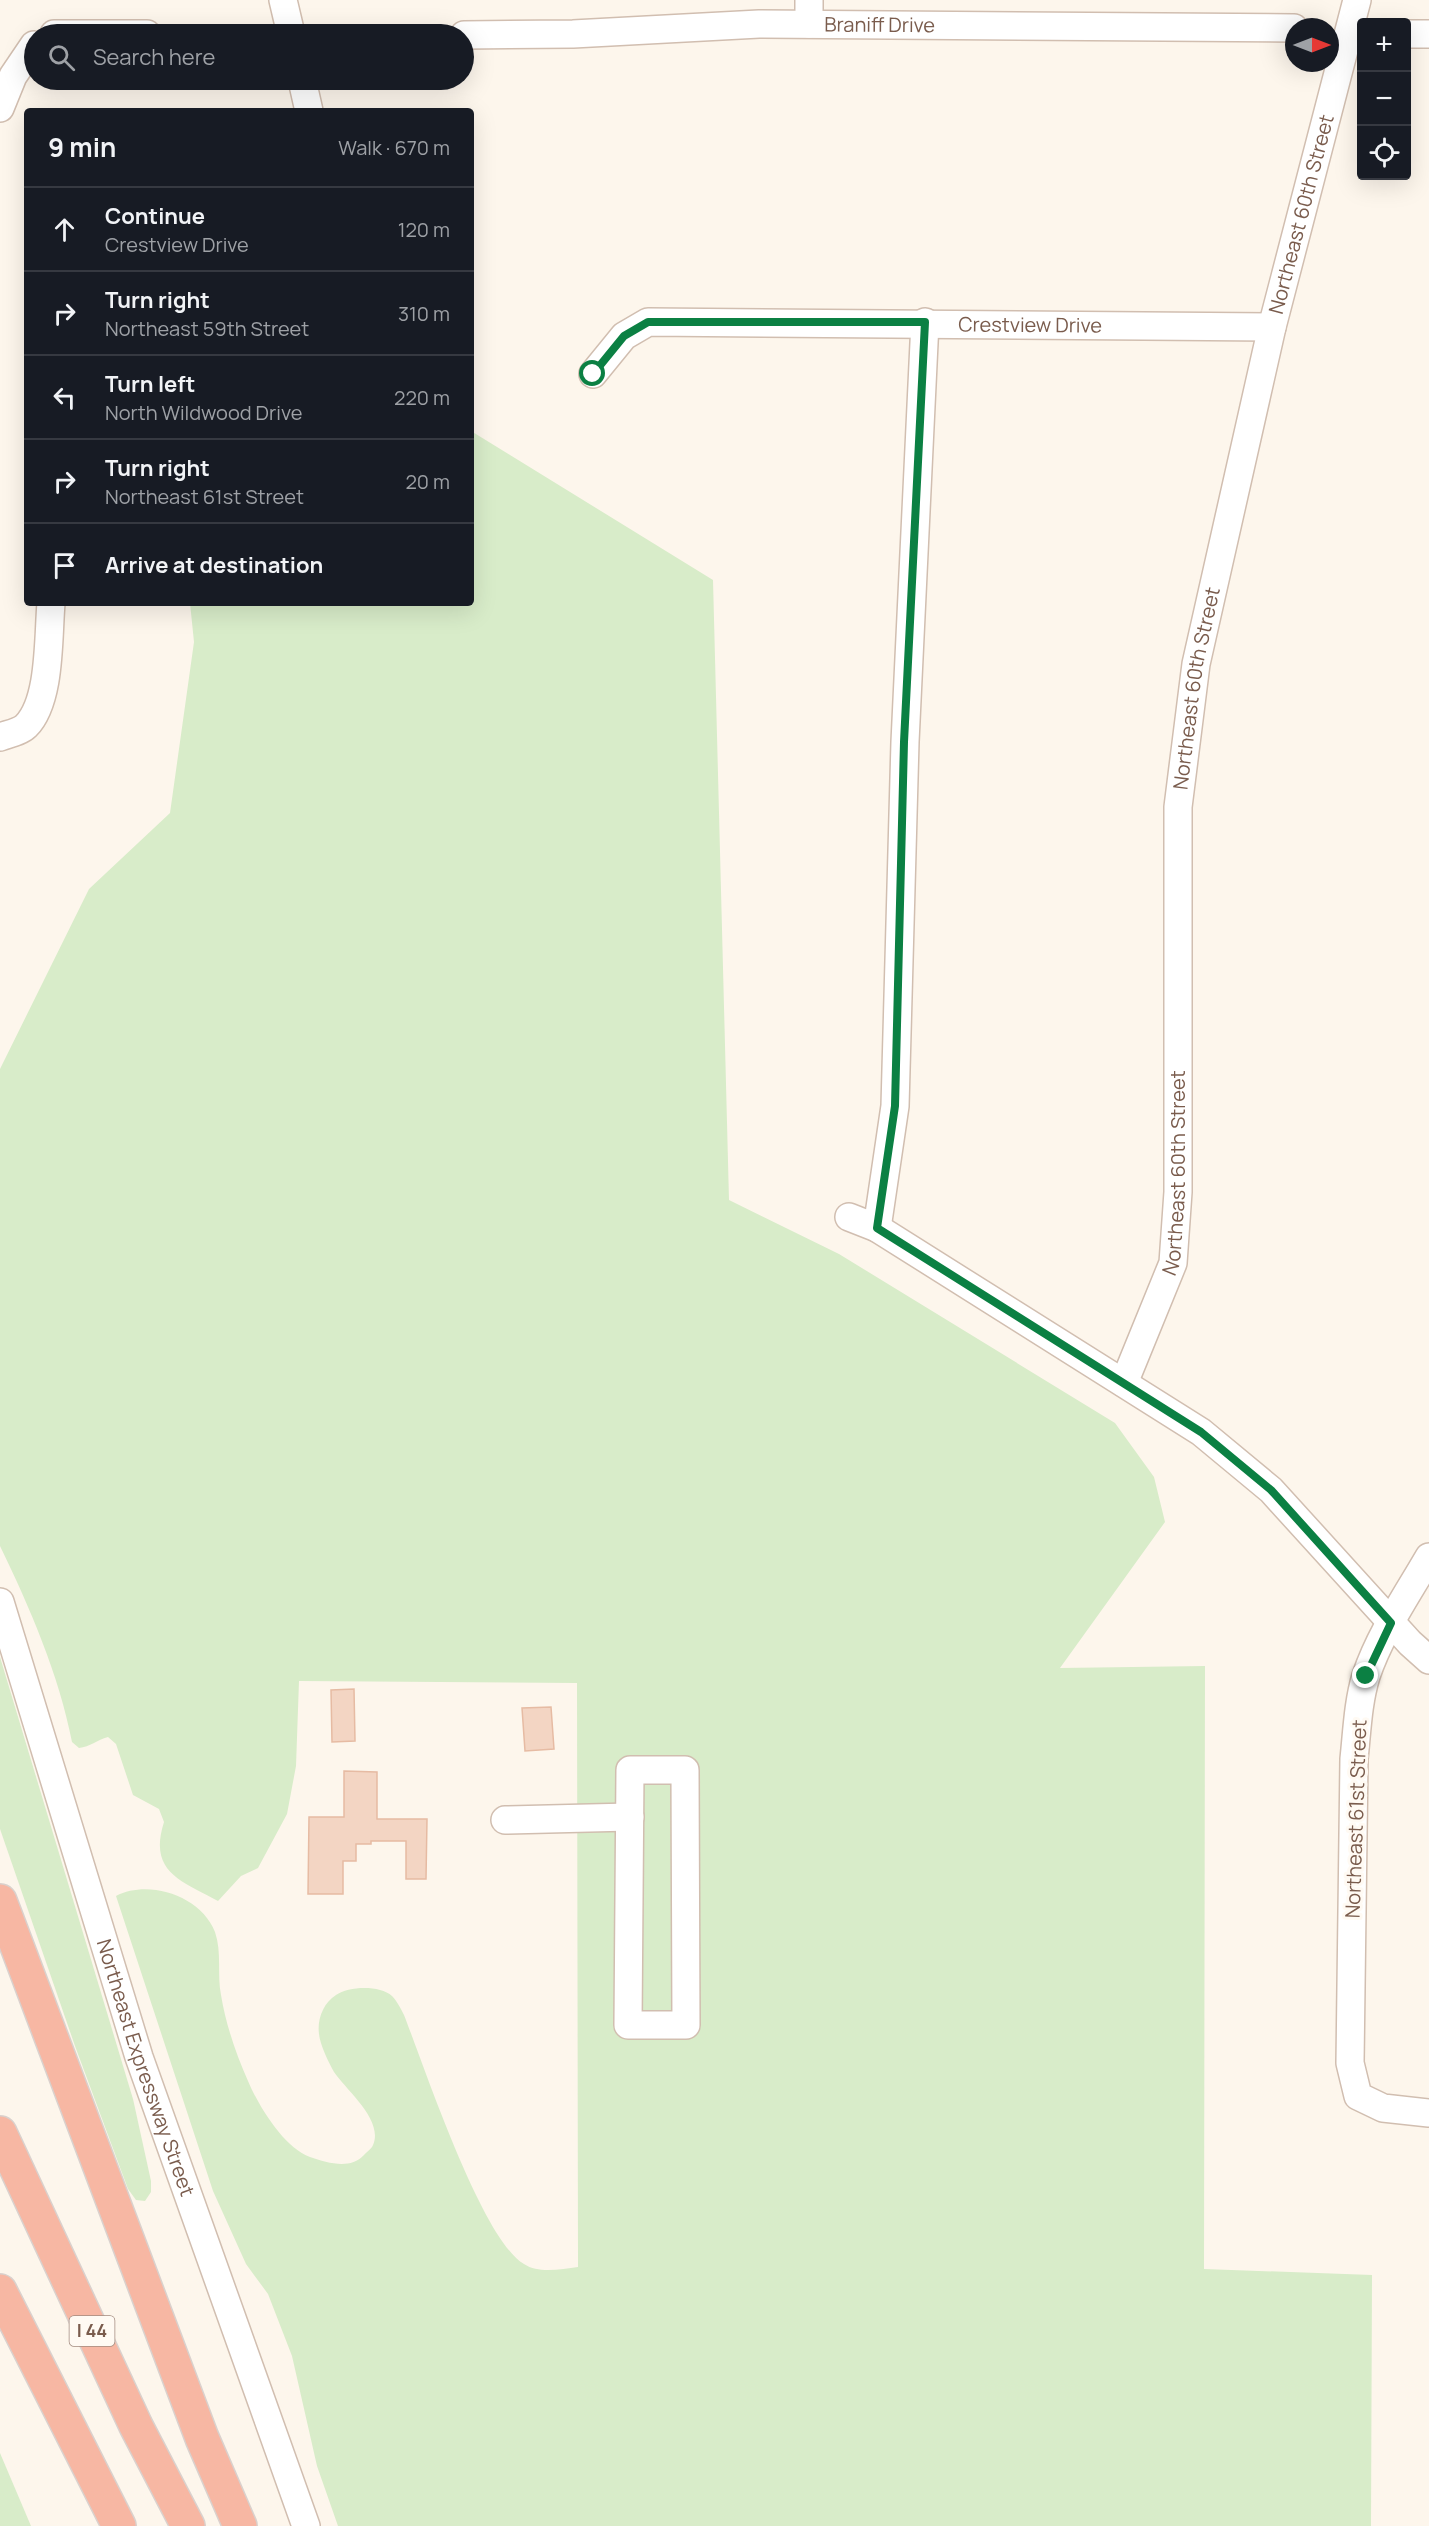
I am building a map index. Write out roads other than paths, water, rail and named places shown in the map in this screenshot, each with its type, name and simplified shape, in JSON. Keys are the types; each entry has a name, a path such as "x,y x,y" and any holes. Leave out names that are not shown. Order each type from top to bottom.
{"highway":[{"path":"0,1901 202,2438 240,2526"},
{"name":"I 44","path":"0,2133 136,2426 188,2526"},
{"path":"0,2291 119,2526"}],"street":[{"path":"283,0 289,24"},
{"name":"Northeast 60th Street","path":"1124,1383 1173,1263 1178,1192 1178,807 1196,664 1272,327 1357,0"},
{"name":"Braniff Drive","path":"474,35 573,34 759,24 809,12 1285,28"},
{"path":"1411,34 1429,34"},
{"path":"0,108 13,76 24,60"},
{"path":"304,90 308,108"},
{"name":"Crestview Drive","path":"593,374 624,336 648,322 925,322 1272,327"},
{"path":"877,1228 895,1106 904,742 925,322"},
{"path":"0,737 24,728 36,714 45,677 51,606"},
{"path":"849,1217 877,1228 1201,1432 1271,1490 1391,1623 1429,1660"},
{"name":"Northeast 61st Street","path":"1429,1557 1391,1623 1366,1676 1357,1722 1354,1759 1350,2063 1358,2096 1383,2108 1429,2113"},
{"name":"Northeast Expressway Street","path":"0,1602 139,2057 306,2526"},
{"path":"630,1770 685,1770 686,2025 628,2025 630,1817 630,1770"},
{"path":"505,1820 630,1817"}]}
